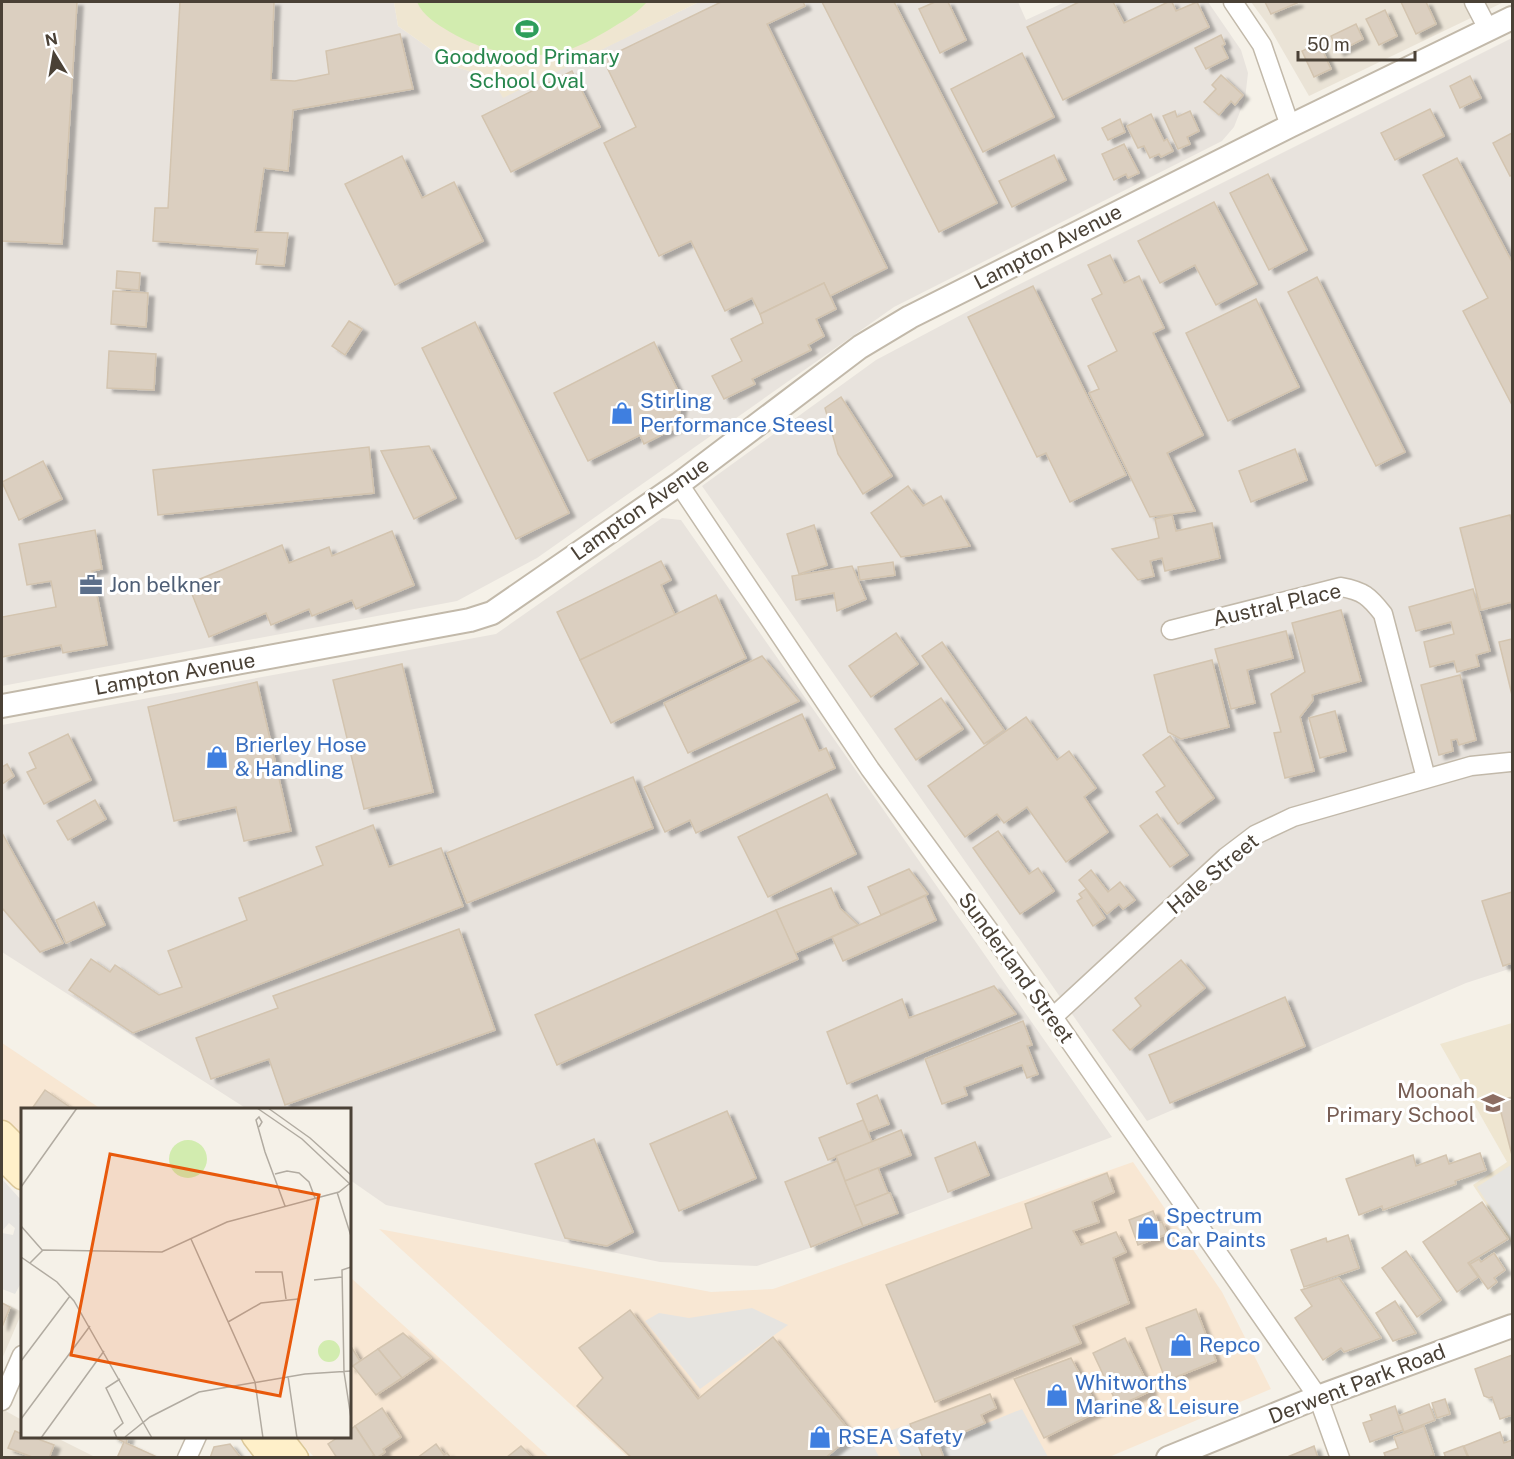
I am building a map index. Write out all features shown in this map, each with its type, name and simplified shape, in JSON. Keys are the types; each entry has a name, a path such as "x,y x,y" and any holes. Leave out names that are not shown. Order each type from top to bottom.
{"main road":[{"path":"2,1133 21,1153"},
{"path":"2,1157 21,1176"},
{"path":"255,1438 271,1458"},
{"path":"280,1438 296,1458"}],"street":[{"path":"1233,2 1262,45 1290,126"},
{"path":"1474,2 1488,29"},
{"name":"Lampton Avenue","path":"2,706 470,620 492,613 679,484 860,347 910,317 1290,126 1512,18"},
{"name":"Sunderland Street","path":"679,484 870,769 1053,1017 1318,1397 1340,1458"},
{"name":"Austral Place","path":"1171,630 1341,587 1359,591 1371,599 1383,614 1426,778"},
{"name":"Hale Street","path":"1053,1017 1226,857 1255,835 1293,818 1426,778 1471,766 1510,762"},
{"name":"Derwent Park Road","path":"1168,1458 1318,1397 1512,1326"},
{"path":"2,1401 21,1357"},
{"path":"187,1458 197,1438"}],"shaded area":[{"path":"2,2 394,2 398,26 456,67 492,78 503,97 699,2 1018,2 1026,20 1065,2 1208,2 1241,50 1248,73 1245,99 1234,127 1222,141 894,307 537,558 457,601 2,686"},
{"path":"394,2 699,2 503,98 492,78 456,67 398,26"},
{"path":"1251,2 1504,2 1309,96 1268,25"},
{"path":"1512,38 1512,968 1466,983 1147,1121 702,486 876,360 1012,288"},
{"path":"662,518 681,520 1112,1137 892,1220 757,1266 660,1262 386,1205 351,1181 351,1108 245,1108 2,952 2,725 496,634"},
{"name":"Moonah Primary School","path":"1512,1023 1512,1244 1473,1185 1507,1162 1440,1044"},
{"path":"2,1043 100,1108 21,1108 21,1141 2,1121"},
{"path":"1133,1162 1222,1292 1271,1389 1109,1457 628,1457 379,1229 711,1292 773,1289"},
{"path":"1511,1165 1512,1167 1512,1240 1477,1187"},
{"path":"2,1179 21,1200 19,1214 21,1215 21,1283 15,1294 2,1289 2,1233 13,1235 15,1228 9,1223 2,1231"},
{"path":"351,1278 549,1457 314,1457 297,1438 351,1438"},
{"path":"2,1302 21,1312 21,1314 2,1359"},
{"path":"752,1308 788,1325 700,1389 645,1321 659,1313 689,1318"},
{"path":"2,1409 21,1419 21,1438 57,1438 95,1457 2,1457"},
{"path":"1022,1409 1048,1457 944,1457 938,1443"},
{"path":"910,1424 923,1457 901,1457 889,1431"},
{"path":"863,1425 879,1457 823,1458"}],"green space":[{"name":"Goodwood Primary School Oval","path":"417,2 647,2 624,21 579,46 556,53 529,55 501,52 474,44 431,19"}],"building":[{"path":"2,2 77,2 62,244 2,241"},
{"path":"180,2 274,2 271,80 295,81 329,74 326,51 400,34 413,89 293,110 288,171 264,168 255,232 288,233 284,266 256,264 258,249 153,241 155,208 168,208"},
{"path":"721,2 803,2 805,6 767,24 887,268 830,296 824,283 760,314 752,298 725,311 691,241 659,256 604,143 636,127 603,59"},
{"path":"822,2 894,2 997,203 939,232"},
{"path":"935,2 948,2 966,40 940,53 919,9"},
{"path":"1079,2 1113,2 1124,23 1168,2 1172,2 1176,11 1197,2 1209,27 1063,100 1027,27"},
{"path":"1265,2 1296,2 1297,3 1271,14"},
{"path":"1401,2 1426,2 1436,24 1416,34"},
{"path":"1385,10 1397,36 1379,45 1366,19"},
{"path":"1356,24 1363,39 1338,52 1331,36"},
{"path":"1221,35 1225,44 1222,46 1228,58 1206,69 1195,48"},
{"path":"1319,43 1331,69 1314,77 1302,51"},
{"path":"1022,53 1054,117 983,152 951,89"},
{"path":"572,71 600,127 511,172 482,116"},
{"path":"1221,75 1243,95 1235,105 1231,101 1219,115 1204,102 1216,89 1212,85"},
{"path":"1470,76 1481,98 1460,108 1450,86"},
{"path":"1430,109 1444,136 1395,160 1381,133"},
{"path":"1175,111 1177,117 1190,111 1199,131 1187,137 1190,144 1178,149 1163,116"},
{"path":"1151,114 1164,141 1167,139 1173,151 1161,157 1159,154 1150,158 1144,146 1138,148 1127,126"},
{"path":"1120,119 1125,132 1108,140 1102,128"},
{"path":"1512,133 1512,175 1510,176 1493,143"},
{"path":"1124,144 1139,173 1128,178 1126,174 1114,180 1102,154"},
{"path":"1054,155 1066,180 1012,207 999,181"},
{"path":"402,156 422,198 454,182 483,241 395,285 345,184"},
{"path":"1457,158 1512,262 1512,405 1463,311 1488,298 1423,175"},
{"path":"1268,174 1307,250 1269,270 1230,193"},
{"path":"1214,202 1257,284 1216,305 1195,265 1160,283 1138,241"},
{"path":"1110,255 1124,283 1139,276 1164,328 1153,333 1203,435 1167,453 1195,511 1150,517 1089,393 1099,389 1088,366 1117,351 1092,299 1102,294 1088,265"},
{"path":"117,271 140,273 139,290 116,288"},
{"path":"1317,277 1405,452 1376,466 1288,292"},
{"path":"824,283 836,309 816,319 824,336 808,345 811,350 752,379 755,384 724,399 712,376 742,361 731,339 763,323 760,314"},
{"path":"1033,286 1126,475 1070,502 1046,453 1037,457 968,317"},
{"path":"113,291 148,293 146,327 111,324"},
{"path":"1256,299 1299,387 1228,421 1186,333"},
{"path":"349,321 362,329 345,355 332,346"},
{"path":"475,322 569,513 516,539 422,348"},
{"name":"Stirling Performance Steesl","path":"654,342 682,399 677,427 644,444 640,435 588,461 554,393"},
{"path":"109,351 156,354 154,390 107,388"},
{"path":"841,397 892,476 863,494 838,454 825,408"},
{"path":"429,446 456,498 414,519 381,451"},
{"path":"369,447 374,493 158,515 153,470"},
{"path":"1295,449 1307,480 1251,502 1239,471"},
{"path":"43,461 62,499 19,520 2,482"},
{"path":"908,486 923,506 941,496 970,546 901,557 871,513"},
{"path":"1172,515 1176,531 1212,523 1220,558 1165,571 1162,558 1150,561 1154,576 1138,580 1112,549 1159,538 1155,519"},
{"path":"1510,515 1512,523 1512,602 1481,610 1460,528"},
{"path":"814,525 827,565 799,574 787,534"},
{"path":"95,530 102,569 92,571 107,645 63,653 61,645 2,657 2,617 56,607 51,581 27,585 19,544"},
{"path":"392,531 414,585 356,609 352,600 312,616 309,609 271,625 266,613 209,637 188,584 282,545 289,563 329,547 332,556"},
{"path":"661,561 671,580 661,585 675,615 580,660 557,612"},
{"path":"893,562 895,575 860,580 858,567"},
{"path":"852,566 866,599 837,611 834,593 796,600 792,576"},
{"path":"1473,589 1490,651 1476,655 1479,666 1457,672 1454,661 1430,667 1424,642 1454,634 1451,622 1416,631 1409,607"},
{"path":"716,595 746,658 611,723 580,660"},
{"path":"1341,610 1361,681 1312,695 1313,700 1300,717 1314,771 1285,778 1274,733 1281,732 1271,694 1305,672 1292,623"},
{"path":"1286,631 1293,658 1247,670 1255,703 1231,709 1215,649"},
{"path":"896,633 918,664 871,697 849,666"},
{"path":"1512,639 1512,695 1499,642"},
{"path":"942,642 1004,730 984,744 922,656"},
{"path":"762,656 799,701 688,753 664,703"},
{"path":"1212,660 1229,727 1181,739 1168,732 1154,675"},
{"path":"402,664 433,792 364,809 333,680"},
{"path":"1460,675 1476,740 1459,745 1457,739 1451,740 1453,751 1439,755 1421,685"},
{"name":"Brierley Hose & Handling","path":"257,682 291,831 244,841 236,807 174,821 148,707"},
{"path":"941,698 963,729 916,760 895,729"},
{"path":"1335,711 1346,751 1320,758 1309,718"},
{"path":"802,714 819,751 826,748 835,768 696,833 690,820 665,832 644,787"},
{"path":"1026,717 1057,760 1069,751 1096,788 1084,797 1108,832 1066,862 1027,807 1004,823 997,814 965,837 928,786"},
{"path":"68,734 91,780 44,804 27,772 36,768 29,753"},
{"path":"1170,736 1214,798 1178,824 1156,792 1165,786 1143,755"},
{"path":"7,764 14,776 2,784 2,767"},
{"path":"633,777 653,828 467,903 447,853"},
{"path":"827,794 856,854 768,897 738,837"},
{"path":"95,800 106,819 68,840 57,821"},
{"path":"1157,814 1188,855 1170,867 1140,826"},
{"path":"373,825 389,867 441,848 463,906 133,1033 69,990 91,959 110,972 115,965 159,995 182,987 168,951 247,920 239,898 323,865 316,847"},
{"path":"998,831 1029,874 1038,868 1054,891 1020,914 973,848"},
{"path":"2,833 63,943 40,952 2,908"},
{"path":"909,869 928,894 881,915 868,887"},
{"path":"1091,870 1108,892 1120,882 1135,900 1123,909 1119,904 1107,914 1079,880"},
{"path":"831,888 840,908 858,925 795,953 776,910"},
{"path":"1086,889 1105,918 1093,926 1077,901 1082,898 1079,894"},
{"path":"1512,892 1512,963 1503,966 1482,901"},
{"path":"925,896 936,920 843,961 832,937"},
{"path":"94,902 105,925 66,943 56,920"},
{"path":"776,910 798,959 557,1065 535,1015"},
{"path":"459,929 495,1030 285,1105 269,1059 211,1079 196,1038 278,1008 273,996"},
{"path":"1181,960 1205,988 1130,1050 1113,1030 1141,1006 1135,998"},
{"path":"994,986 1016,1014 847,1084 827,1032 902,999 909,1018"},
{"path":"1285,997 1305,1046 1170,1103 1149,1055"},
{"path":"1023,1021 1032,1045 1027,1046 1038,1074 1027,1078 1022,1065 964,1087 967,1095 942,1104 925,1059"},
{"path":"45,1090 71,1108 32,1108"},
{"path":"877,1095 889,1124 868,1132 857,1104"},
{"path":"1512,1097 1512,1155 1498,1101"},
{"path":"727,1111 756,1178 679,1211 650,1144"},
{"path":"863,1120 872,1142 828,1160 819,1138"},
{"path":"901,1130 911,1155 845,1181 836,1156"},
{"path":"594,1139 633,1232 607,1246 565,1238 535,1164"},
{"path":"975,1142 989,1175 948,1192 935,1158"},
{"path":"1480,1153 1486,1170 1455,1181 1456,1184 1383,1210 1382,1206 1359,1215 1346,1179 1413,1155 1416,1166 1446,1155 1449,1164"},
{"path":"837,1161 863,1226 811,1247 785,1182"},
{"path":"878,1168 888,1193 855,1206 845,1181"},
{"path":"1107,1173 1114,1192 1092,1202 1099,1222 1073,1231 1081,1245 1116,1232 1126,1252 1113,1258 1129,1303 1073,1326 1081,1343 935,1402 886,1285 1032,1228 1025,1204"},
{"path":"888,1193 898,1213 863,1226 855,1206"},
{"path":"1482,1202 1508,1239 1468,1263 1478,1277 1457,1292 1423,1242"},
{"name":"Spectrum Car Paints","path":"1153,1211 1158,1223 1162,1222 1167,1234 1138,1245 1129,1220"},
{"path":"1348,1235 1359,1268 1304,1287 1291,1250 1326,1238 1327,1242"},
{"path":"1406,1251 1441,1300 1417,1317 1382,1268"},
{"path":"1494,1253 1505,1270 1494,1278 1497,1282 1488,1289 1470,1264 1479,1259 1481,1262"},
{"path":"1339,1278 1381,1338 1344,1352 1341,1348 1323,1360 1295,1318 1312,1306 1301,1290"},
{"path":"1395,1301 1416,1333 1393,1341 1376,1313"},
{"path":"2,1303 10,1307 2,1327"},
{"name":"Repco","path":"1196,1309 1216,1361 1166,1381 1146,1328"},
{"path":"630,1310 698,1399 773,1337 853,1435 825,1458 632,1458 577,1406 603,1378 579,1348"},
{"path":"403,1333 431,1358 402,1378 378,1349"},
{"path":"1125,1338 1151,1391 1118,1406 1093,1353"},
{"path":"351,1347 360,1361 351,1367"},
{"path":"378,1349 402,1378 376,1395 353,1366"},
{"path":"1512,1355 1512,1415 1500,1419 1492,1397 1484,1396 1475,1369"},
{"name":"Whitworths Marine & Leisure","path":"1071,1358 1099,1411 1044,1438 1014,1379"},
{"path":"990,1394 996,1408 981,1415 985,1423 938,1443 944,1458 923,1458 910,1424"},
{"path":"1445,1399 1450,1414 1437,1418 1432,1403"},
{"path":"1429,1404 1435,1420 1404,1432 1398,1416"},
{"path":"1395,1406 1403,1430 1370,1442 1363,1423 1372,1420 1370,1415"},
{"path":"382,1408 401,1437 383,1449 385,1452 376,1458 355,1426"},
{"path":"355,1426 374,1455 370,1458 337,1458 328,1444 337,1438 351,1438 351,1429"},
{"path":"1424,1426 1434,1455 1426,1458 1386,1458 1384,1453 1398,1448 1394,1437"},
{"path":"15,1431 21,1434 21,1438 35,1438 54,1445 49,1458 35,1458 8,1448"},
{"path":"1500,1432 1504,1443 1512,1440 1512,1458 1469,1458 1464,1446"},
{"path":"116,1438 127,1438 126,1443 155,1456 154,1458 117,1458 124,1442"},
{"path":"230,1444 241,1458 210,1458 214,1447"},
{"path":"436,1444 444,1455 447,1453 451,1458 417,1458"},
{"path":"521,1446 533,1458 506,1458"},
{"path":"1314,1446 1318,1458 1285,1458"},
{"path":"1463,1446 1468,1458 1446,1458 1444,1453"}],"place":[{"name":"Goodwood Primary School Oval","path":"527,29"},
{"name":"Stirling Performance Steesl","path":"622,413"},
{"name":"Jon belkner","path":"91,585"},
{"name":"Brierley Hose & Handling","path":"217,757"},
{"name":"Moonah Primary School","path":"1493,1103"},
{"name":"Spectrum Car Paints","path":"1148,1228"},
{"name":"Repco","path":"1181,1345"},
{"name":"Whitworths Marine & Leisure","path":"1057,1395"},
{"name":"RSEA Safety","path":"820,1437"}]}
